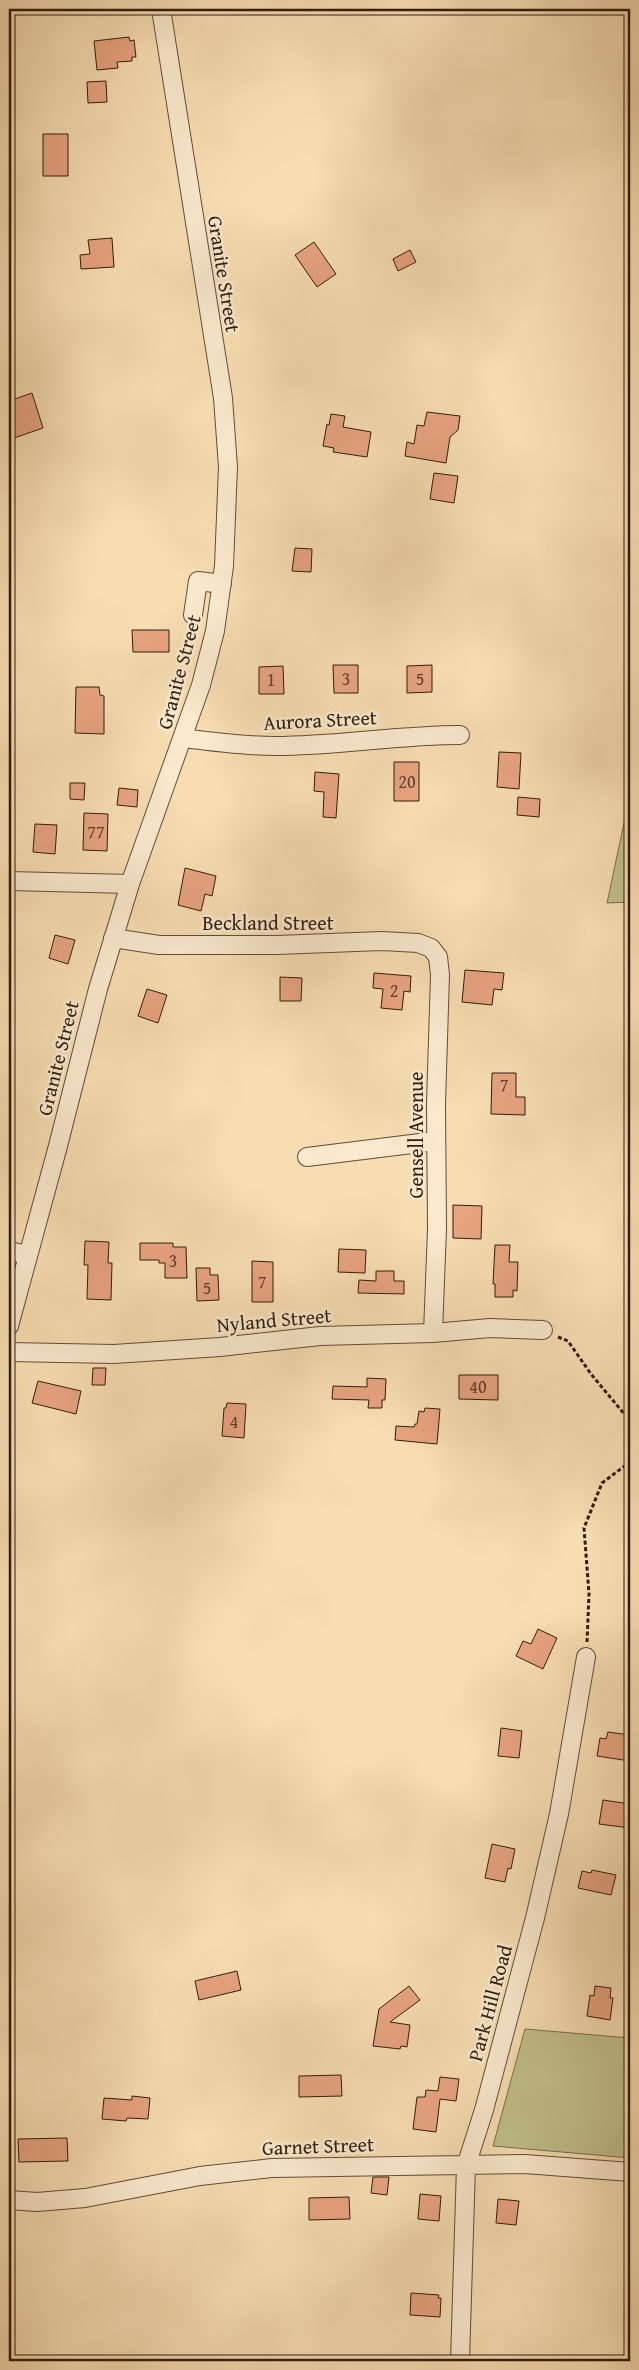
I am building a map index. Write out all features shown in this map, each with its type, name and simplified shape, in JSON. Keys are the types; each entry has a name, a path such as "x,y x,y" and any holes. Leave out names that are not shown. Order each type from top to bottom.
{"street":[{"name":"Granite Street","path":"9,1326 98,989 130,884 183,738 215,631 222,584 228,467 223,398 161,9"},
{"path":"193,616 198,581 222,584"},
{"name":"Aurora Street","path":"183,738 227,744 276,746 423,735 460,735"},
{"path":"9,881 130,884"},
{"name":"Beckland Street","path":"113,938 159,945 286,945 382,941 418,943 424,946"},
{"name":"Gensell Avenue","path":"424,946 431,948 438,957 440,975 436,1141 437,1229 433,1333"},
{"path":"307,1157 436,1141"},
{"path":"9,1251 28,1255"},
{"name":"Nyland Street","path":"9,1352 114,1354 220,1347 320,1336 433,1333 490,1328 543,1330"},
{"name":"Park Hill Road","path":"460,2361 466,2166 484,2110 538,1908 559,1814 586,1657"},
{"name":"Garnet Street","path":"9,2200 37,2202 85,2198 200,2176 272,2168 526,2164 630,2172"}],"path":[{"path":"543,1330 568,1341 591,1374 630,1421"},
{"path":"586,1657 589,1594 584,1528 602,1483 630,1462"}],"green space":[{"path":"630,795 630,902 607,903"},
{"path":"525,2029 630,2038 630,2158 493,2146"}],"building":[{"path":"129,37 130,41 134,40 136,57 132,57 132,61 117,62 118,68 97,70 94,41"},
{"path":"106,81 107,102 88,103 87,82"},
{"path":"43,134 68,134 68,176 43,176"},
{"path":"112,238 114,267 81,269 80,255 90,254 88,240"},
{"path":"314,242 336,274 317,287 295,255"},
{"path":"410,250 416,262 398,271 393,259"},
{"path":"32,393 43,428 14,438 9,421 9,401"},
{"path":"427,412 460,416 458,430 450,437 446,463 405,456 407,442 414,444 417,425 424,426"},
{"path":"331,414 345,416 343,427 371,432 367,457 333,452 334,448 323,446"},
{"path":"434,473 458,476 454,503 430,499"},
{"path":"295,548 312,549 311,572 292,571"},
{"path":"132,630 169,630 169,652 133,652"},
{"path":"333,665 358,665 358,693 334,693"},
{"path":"432,665 432,692 407,693 407,666"},
{"path":"283,666 284,694 259,694 259,667"},
{"path":"76,687 99,687 100,695 104,696 104,734 75,733"},
{"path":"499,752 521,753 519,789 497,787"},
{"path":"394,762 419,762 419,801 394,801"},
{"path":"315,772 339,774 336,818 323,817 324,792 314,791"},
{"path":"70,783 85,783 84,800 70,799"},
{"path":"119,788 138,790 137,807 117,805"},
{"path":"518,797 540,799 539,817 517,815"},
{"path":"84,813 108,814 107,851 83,850"},
{"path":"35,824 57,825 55,854 33,852"},
{"path":"185,868 216,876 212,896 205,894 201,911 178,905"},
{"path":"55,935 75,940 68,964 49,958"},
{"path":"465,970 504,973 502,990 494,989 492,1005 462,1002"},
{"path":"374,973 411,976 410,992 404,991 402,1010 381,1008 383,989 373,988"},
{"path":"280,977 302,978 301,1001 280,1001"},
{"path":"147,989 167,995 158,1023 138,1016"},
{"path":"492,1073 516,1073 516,1097 525,1097 525,1115 491,1114"},
{"path":"453,1205 482,1206 481,1239 453,1238"},
{"path":"85,1241 109,1242 108,1263 112,1263 111,1300 87,1299 88,1265 84,1265"},
{"path":"140,1243 173,1243 173,1247 186,1247 187,1278 165,1278 165,1263 159,1263 159,1260 140,1260"},
{"path":"495,1245 510,1245 509,1262 518,1262 517,1291 513,1290 513,1297 495,1297 495,1284 493,1284"},
{"path":"339,1249 366,1250 365,1273 338,1272"},
{"path":"252,1261 273,1262 273,1302 252,1302"},
{"path":"196,1268 210,1268 210,1275 218,1275 219,1300 197,1301"},
{"path":"376,1271 394,1271 394,1281 404,1281 404,1294 358,1293 359,1280 376,1281"},
{"path":"93,1368 106,1368 105,1385 92,1385"},
{"path":"459,1375 498,1375 498,1400 459,1399"},
{"path":"367,1378 386,1379 385,1400 382,1400 382,1408 368,1408 369,1400 332,1399 333,1386 367,1387"},
{"path":"38,1381 81,1391 76,1414 32,1403"},
{"path":"227,1403 246,1404 244,1438 222,1436 224,1408 226,1408"},
{"path":"425,1408 440,1409 437,1444 395,1440 396,1426 414,1427 417,1424 419,1411 424,1412"},
{"path":"538,1629 557,1638 543,1669 516,1656 523,1641 531,1644"},
{"path":"501,1728 522,1731 519,1758 498,1756"},
{"path":"608,1732 630,1735 630,1761 597,1756 600,1738 606,1739"},
{"path":"603,1800 630,1804 630,1828 599,1824"},
{"path":"492,1844 515,1849 511,1869 508,1868 505,1882 485,1878"},
{"path":"592,1870 616,1875 611,1895 578,1888 582,1871 591,1873"},
{"path":"237,1971 241,1990 199,2000 195,1981"},
{"path":"409,1986 420,2000 390,2022 410,2025 407,2047 401,2046 400,2049 373,2046 379,2009"},
{"path":"595,1986 611,1988 610,1998 613,1998 610,2020 587,2016 590,1995 594,1996"},
{"path":"341,2075 342,2096 299,2097 299,2076"},
{"path":"440,2077 459,2079 456,2101 440,2099 436,2132 413,2129 417,2097 425,2097 426,2090 438,2091"},
{"path":"132,2096 150,2098 148,2119 127,2118 126,2121 102,2119 104,2098 132,2100"},
{"path":"67,2138 68,2161 19,2162 18,2139"},
{"path":"373,2177 389,2177 387,2195 371,2193"},
{"path":"420,2194 441,2196 439,2221 418,2219"},
{"path":"349,2197 350,2219 309,2220 309,2198"},
{"path":"498,2199 519,2201 516,2225 496,2223"},
{"path":"411,2293 439,2295 438,2298 441,2298 440,2317 410,2315"}]}
